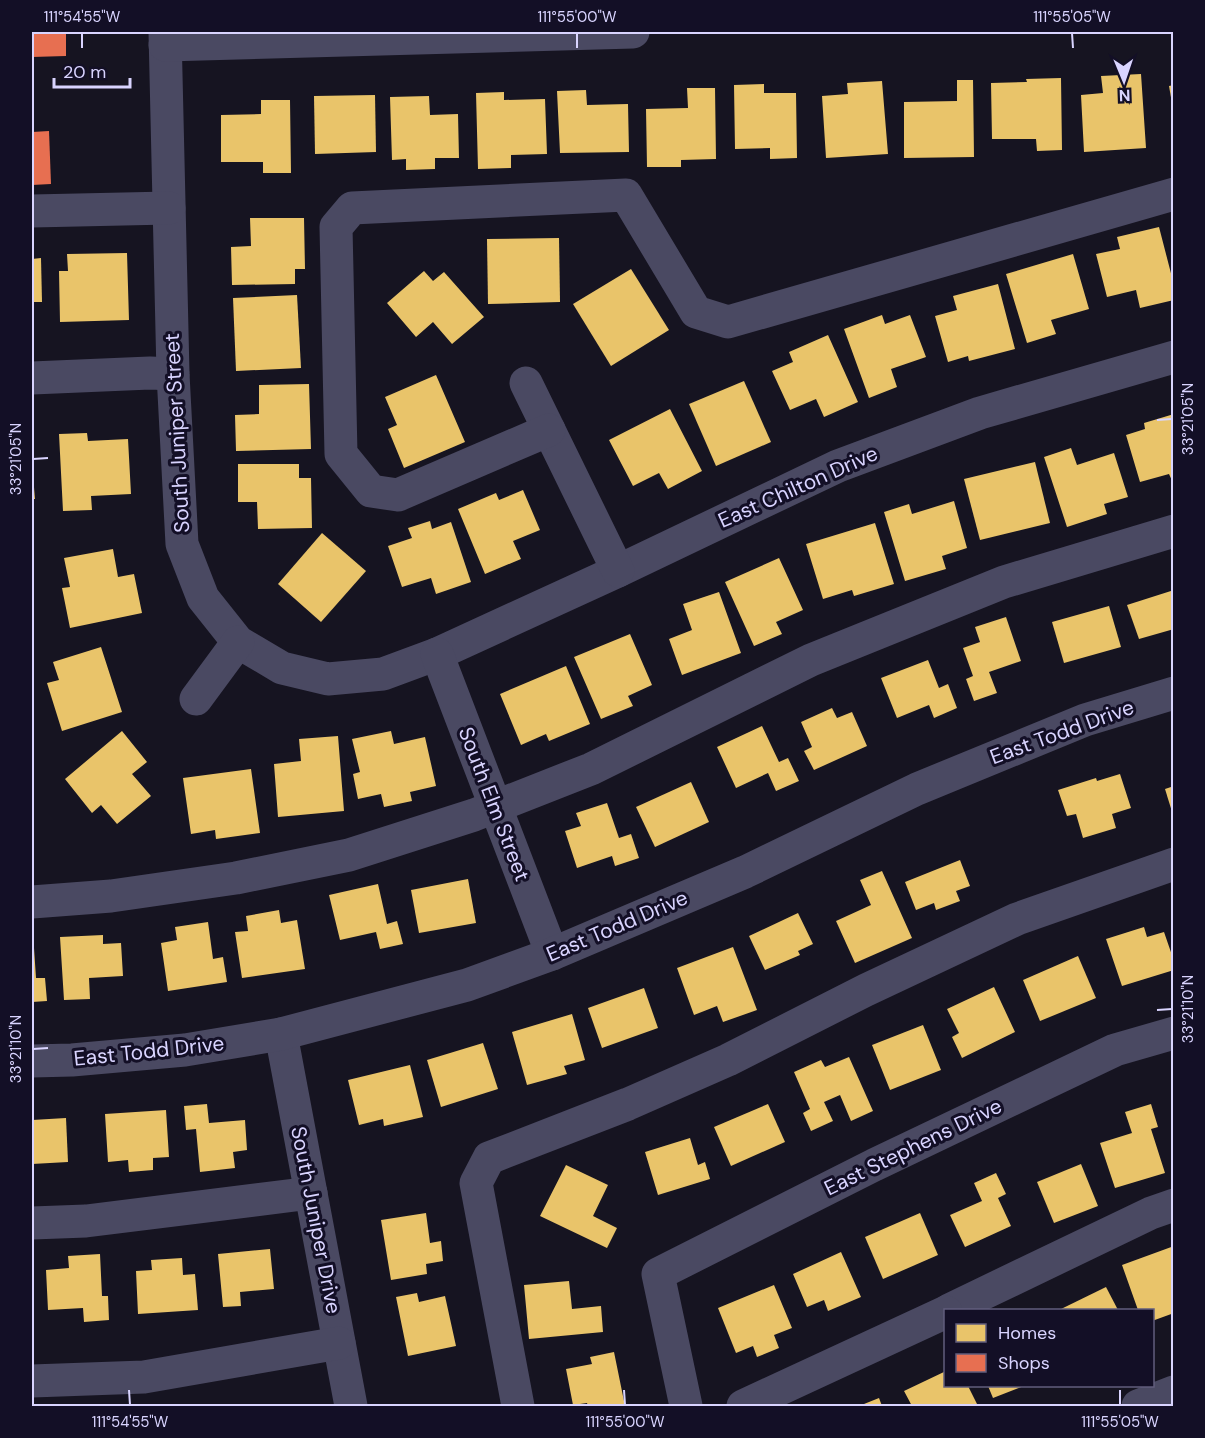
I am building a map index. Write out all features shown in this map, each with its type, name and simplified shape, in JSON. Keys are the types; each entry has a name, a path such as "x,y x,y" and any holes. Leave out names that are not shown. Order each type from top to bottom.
{"street":[{"path":"165,38 633,32"},
{"name":"South Juniper Street","path":"165,38 173,374 182,544 203,598 238,642 282,668 328,679 383,674 437,654"},
{"path":"549,430 398,495 371,491 341,454 336,227 352,208 626,195 696,312 728,322 1173,194"},
{"path":"32,211 169,208"},
{"name":"East Chilton Drive","path":"437,654 838,466 980,412 1173,357"},
{"path":"32,378 173,374"},
{"path":"526,382 618,571"},
{"path":"32,902 111,896 236,878 349,855 496,808 591,769 812,660 1004,582 1173,531"},
{"path":"196,699 238,642"},
{"name":"South Elm Street","path":"437,654 552,954"},
{"name":"East Todd Drive","path":"32,1061 72,1060 185,1050 281,1034 467,985 552,954 745,872 916,789 1085,720 1173,693"},
{"path":"518,1407 476,1183 489,1158 628,1104 728,1060 866,990 1017,920 1173,864"},
{"name":"East Stephens Drive","path":"686,1407 658,1274 874,1165 1115,1050 1173,1032"},
{"name":"South Juniper Drive","path":"281,1034 351,1407"},
{"path":"32,1223 86,1221 311,1193"},
{"path":"951,1309 1151,1213 1173,1205"},
{"path":"743,1407 944,1312"},
{"path":"32,1381 144,1377 339,1343"},
{"path":"1138,1407 1173,1392"}],"building: Homes":[{"path":"1141,74 1146,148 1084,152 1081,95 1103,93 1101,76"},
{"path":"1061,78 1062,150 1037,151 1036,139 992,139 991,83"},
{"path":"957,80 973,80 974,157 904,158 904,102 957,101"},
{"path":"882,81 888,154 826,158 822,96 848,94 847,83"},
{"path":"764,84 764,93 796,93 797,158 770,159 770,148 735,149 734,85"},
{"path":"1174,85 1174,103 1172,103 1169,86"},
{"path":"687,88 715,88 716,159 681,160 681,167 647,167 646,109 688,108"},
{"path":"586,90 587,105 628,104 629,152 560,153 557,91"},
{"path":"504,92 504,100 545,99 547,154 511,155 511,168 478,169 476,93"},
{"path":"375,95 376,152 315,154 314,96"},
{"path":"429,96 430,115 458,114 459,158 435,158 435,169 406,170 406,159 392,160 390,97"},
{"path":"261,100 290,100 291,173 263,173 263,162 221,162 221,115 261,114"},
{"path":"250,218 304,218 305,269 295,269 295,284 232,285 231,247 251,246"},
{"path":"1159,227 1174,285 1174,300 1140,308 1136,290 1107,297 1096,254 1120,249 1117,237"},
{"path":"559,238 560,302 488,304 487,239"},
{"path":"127,253 129,320 60,322 59,271 68,271 67,254"},
{"path":"1073,254 1089,309 1051,320 1056,334 1027,343 1006,274"},
{"path":"41,258 42,302 32,302 32,259"},
{"path":"631,269 669,330 611,366 573,304"},
{"path":"424,271 433,281 444,272 484,317 452,344 433,322 416,337 387,303"},
{"path":"998,284 1015,349 969,361 968,356 948,362 935,316 957,310 953,296"},
{"path":"297,295 301,368 236,371 233,298"},
{"path":"882,315 885,324 910,315 926,357 891,369 897,387 869,398 844,329"},
{"path":"828,335 858,402 824,417 816,399 790,410 772,371 793,362 789,352"},
{"path":"436,375 465,442 404,468 388,429 397,425 385,397"},
{"path":"744,381 771,442 716,466 689,404"},
{"path":"309,384 311,449 236,451 235,415 259,414 259,385"},
{"path":"670,409 702,471 668,489 659,473 633,486 609,440"},
{"path":"1174,414 1174,485 1169,474 1140,482 1126,435 1145,429 1144,423"},
{"path":"87,433 88,441 128,439 131,494 91,496 92,510 63,511 59,434"},
{"path":"1071,448 1077,465 1114,453 1128,497 1104,504 1107,514 1067,527 1044,457"},
{"path":"1035,462 1050,523 980,540 964,479"},
{"path":"238,464 299,464 299,478 311,478 312,528 258,529 257,502 238,502"},
{"path":"33,476 35,499 32,499"},
{"path":"523,490 540,530 513,541 521,559 485,574 458,509 496,493 499,500"},
{"path":"954,501 967,548 942,556 946,569 905,581 884,512 909,504 912,514"},
{"path":"430,521 432,529 451,522 471,582 436,594 431,578 402,587 388,546 412,538 408,528"},
{"path":"875,523 894,584 854,596 852,590 823,599 806,544"},
{"path":"322,533 366,571 321,622 278,584"},
{"path":"113,549 118,577 134,574 142,613 70,628 62,588 70,587 64,558"},
{"path":"779,558 803,610 776,622 782,634 754,646 725,582"},
{"path":"1174,590 1174,629 1139,639 1127,605"},
{"path":"719,592 741,653 682,675 669,639 692,630 683,604"},
{"path":"1109,606 1121,647 1064,663 1052,622"},
{"path":"1006,617 1021,661 989,672 997,693 974,701 966,679 973,676 963,648 980,642 975,627"},
{"path":"630,634 652,685 628,696 633,706 601,719 574,657"},
{"path":"101,647 122,712 62,731 47,683 59,680 53,662"},
{"path":"928,660 939,688 948,684 957,708 934,718 929,705 897,718 881,678"},
{"path":"566,666 590,724 549,741 546,734 521,745 500,694"},
{"path":"832,708 837,718 852,712 867,746 814,770 804,751 812,747 801,722"},
{"path":"762,726 779,762 788,758 799,781 776,791 768,773 736,788 717,747"},
{"path":"122,731 147,762 132,774 151,796 117,824 101,805 92,813 65,779"},
{"path":"391,731 394,744 425,737 436,786 410,792 412,801 384,807 381,794 358,799 353,774 360,772 352,739"},
{"path":"338,736 344,811 278,817 274,764 301,761 299,739"},
{"path":"251,769 260,833 216,839 215,830 191,834 183,778"},
{"path":"1120,774 1131,808 1112,814 1116,828 1083,838 1076,814 1067,816 1058,790 1096,778 1097,781"},
{"path":"691,782 709,822 655,847 636,807"},
{"path":"1174,786 1174,815 1173,815 1165,789"},
{"path":"607,803 619,838 631,834 639,858 615,866 612,856 577,868 565,831 581,826 576,813"},
{"path":"960,860 970,886 956,891 960,901 936,910 934,903 916,910 905,882"},
{"path":"882,871 912,938 855,963 836,921 871,905 860,880"},
{"path":"468,879 476,923 419,933 411,890"},
{"path":"378,884 387,924 397,921 403,944 380,949 376,932 340,940 329,895"},
{"path":"279,910 281,923 297,920 305,969 242,978 235,932 248,931 246,916"},
{"path":"798,913 813,944 798,951 800,955 765,970 749,936"},
{"path":"208,922 213,959 223,957 227,982 168,991 161,943 177,940 175,927"},
{"path":"1144,927 1147,937 1164,932 1174,961 1174,970 1122,986 1106,939"},
{"path":"103,935 103,944 121,943 123,976 89,978 90,999 64,1000 60,937"},
{"path":"733,947 757,1010 723,1022 717,1006 694,1015 677,968"},
{"path":"32,948 34,948 36,978 45,978 47,1001 32,1002"},
{"path":"1078,956 1096,998 1040,1021 1023,980"},
{"path":"994,987 1015,1032 962,1058 952,1037 959,1033 947,1009"},
{"path":"644,988 658,1028 602,1048 588,1008"},
{"path":"572,1014 585,1060 564,1066 567,1074 527,1085 512,1032"},
{"path":"923,1025 941,1070 890,1090 872,1045"},
{"path":"483,1043 498,1089 441,1107 427,1060"},
{"path":"849,1057 873,1111 851,1121 840,1095 824,1102 833,1121 811,1131 803,1113 810,1109 794,1072 821,1060 825,1067"},
{"path":"410,1065 423,1117 384,1126 383,1119 359,1125 348,1080"},
{"path":"207,1104 209,1123 245,1120 247,1150 233,1152 235,1168 200,1172 196,1129 186,1130 184,1106"},
{"path":"768,1104 785,1142 731,1166 714,1127"},
{"path":"1151,1104 1158,1127 1151,1129 1165,1173 1115,1188 1100,1143 1132,1133 1125,1112"},
{"path":"166,1110 169,1157 153,1158 153,1170 129,1172 128,1160 108,1162 105,1114"},
{"path":"66,1118 68,1162 32,1164 32,1120"},
{"path":"690,1138 698,1165 705,1162 710,1179 658,1195 645,1152"},
{"path":"1081,1164 1098,1206 1054,1223 1037,1182"},
{"path":"566,1165 608,1185 593,1216 617,1228 607,1248 540,1216"},
{"path":"996,1173 1006,1194 998,1198 1011,1226 965,1247 950,1215 982,1201 974,1183"},
{"path":"426,1213 430,1243 441,1241 443,1261 426,1264 427,1274 391,1280 381,1220"},
{"path":"920,1213 938,1255 883,1279 865,1237"},
{"path":"1174,1246 1174,1313 1154,1320 1154,1309 1138,1309 1122,1265"},
{"path":"270,1249 274,1289 240,1292 241,1306 223,1307 218,1254"},
{"path":"841,1252 861,1297 828,1311 824,1300 807,1307 793,1274"},
{"path":"100,1254 102,1296 108,1296 109,1320 84,1322 83,1308 48,1310 46,1270 69,1268 68,1256"},
{"path":"182,1258 183,1275 195,1274 198,1310 138,1314 136,1271 152,1270 151,1260"},
{"path":"569,1281 572,1309 601,1306 603,1332 529,1339 524,1285"},
{"path":"774,1285 792,1328 774,1335 779,1348 757,1357 753,1346 736,1353 718,1308"},
{"path":"1106,1287 1117,1309 1061,1309"},
{"path":"417,1293 419,1302 445,1296 456,1346 408,1356 396,1297"},
{"path":"614,1352 625,1406 588,1406 587,1403 573,1405 566,1369 592,1364 590,1357"},
{"path":"944,1372 944,1387 968,1387 978,1406 912,1406 904,1391"},
{"path":"988,1387 1021,1387 993,1398"},
{"path":"879,1398 882,1406 859,1406"}],"building: Shops":[{"path":"32,32 66,32 66,56 32,57"},
{"path":"49,131 51,184 32,185 32,132"}]}
